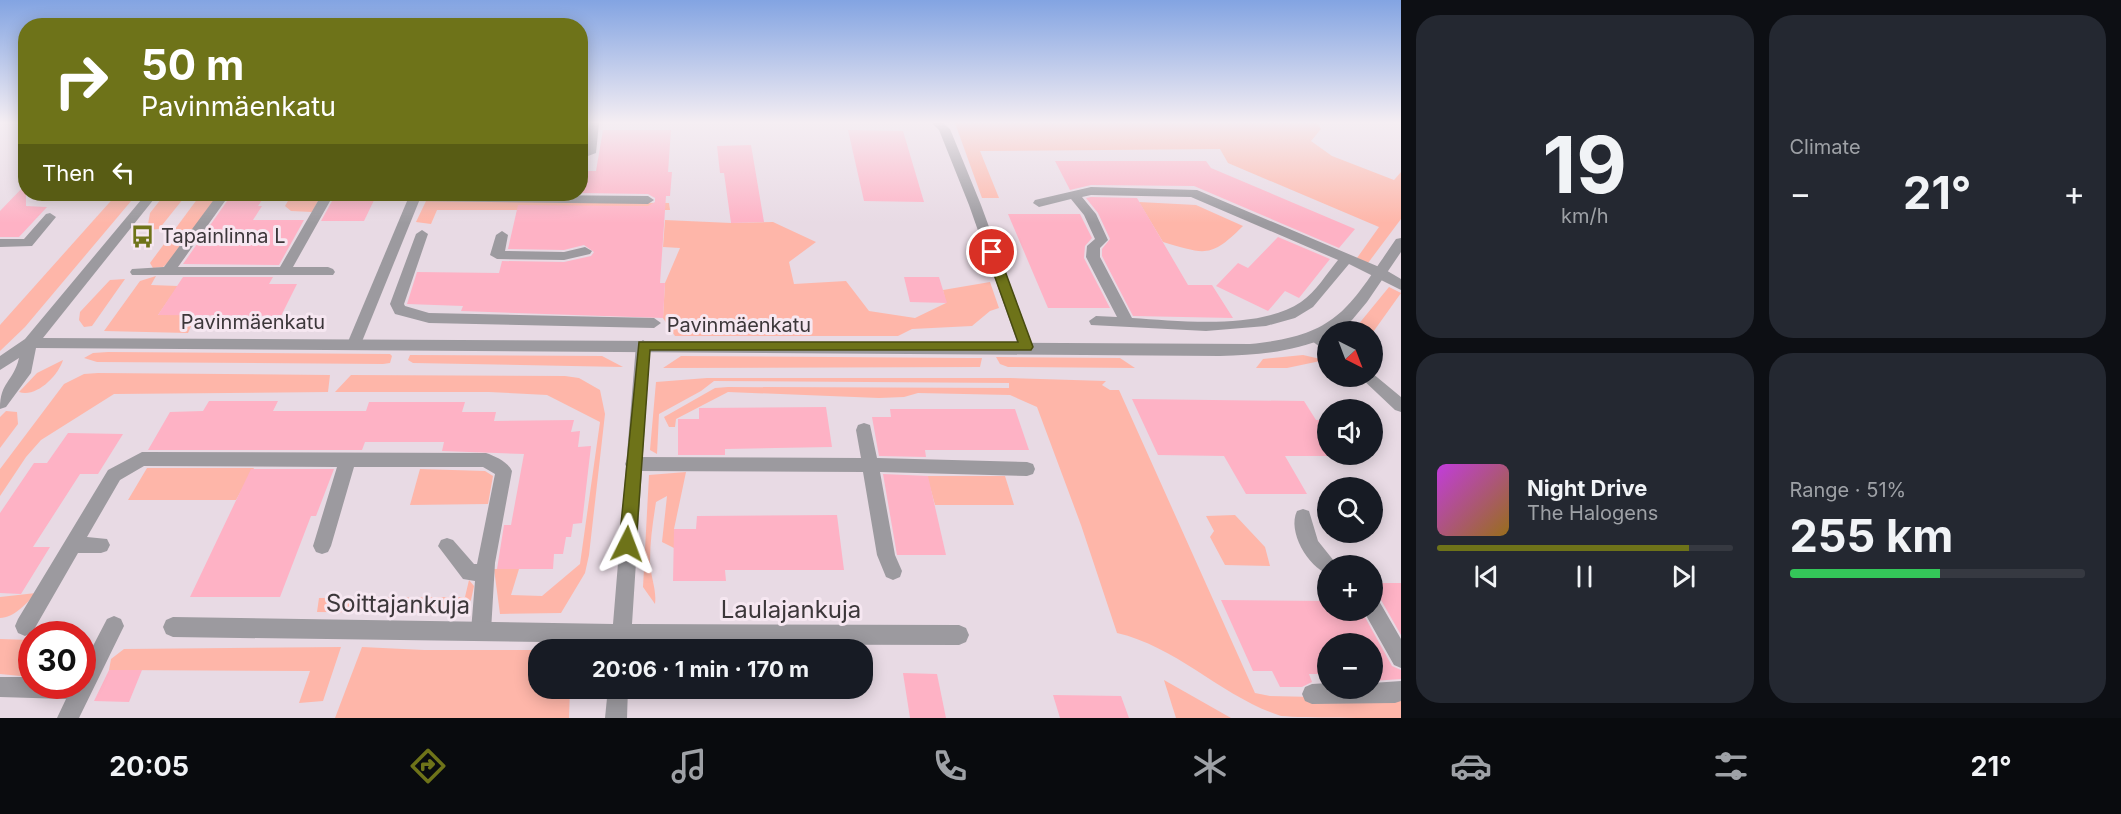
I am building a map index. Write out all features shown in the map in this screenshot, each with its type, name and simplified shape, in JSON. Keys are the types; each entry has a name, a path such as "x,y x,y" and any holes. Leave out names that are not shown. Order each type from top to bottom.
{"street":[{"path":"955,157 1026,347"},
{"path":"1039,203 1091,191 1192,193 1379,272 1401,285"},
{"path":"1075,196 1090,214 1102,240 1094,246 1093,257 1127,323"},
{"path":"588,199 648,200"},
{"path":"0,364 30,343 146,201"},
{"path":"168,272 219,201"},
{"path":"284,272 324,201"},
{"path":"354,344 413,201"},
{"path":"0,243 27,243 50,217"},
{"path":"422,234 397,304 400,310 429,318 654,323"},
{"path":"501,235 497,255 564,256 585,251"},
{"name":"Pavinmäenkatu","path":"30,343 1246,348 1276,346 1315,338 1347,316 1401,242"},
{"path":"1096,321 1249,325 1282,317 1307,305 1347,258"},
{"path":"137,272 328,272"},
{"path":"0,403 23,373 30,343"},
{"path":"622,639 643,345"},
{"path":"1379,387 1401,406"},
{"path":"864,430 886,555 893,571"},
{"path":"29,621 114,475 141,459 486,460 504,471 485,572 481,631"},
{"path":"322,546 332,506 348,460"},
{"path":"633,464 869,465 1027,469"},
{"path":"1303,517 1307,543 1317,556"},
{"path":"73,545 101,545"},
{"path":"447,546 470,573 485,572"},
{"path":"1380,621 1401,658"},
{"path":"96,664 114,626"},
{"name":"Soittajankuja","path":"173,627 481,631 584,639"},
{"name":"Laulajankuja","path":"766,639 959,635"},
{"path":"0,687 18,687"},
{"path":"1312,694 1401,691"},
{"path":"68,718 78,699"},
{"path":"616,718 617,699"}],"shaded area":[{"path":"967,157 982,157 999,198 982,198"},
{"path":"1224,157 1333,157 1394,180 1401,172 1401,219 1368,263 1357,258 1379,227 1228,163"},
{"path":"111,201 131,201 25,327 0,351 0,325"},
{"path":"159,201 181,201 159,229 147,230 150,213"},
{"path":"196,201 214,201 170,261 163,267 153,268 150,263"},
{"path":"288,201 318,201 312,212 291,211 285,206"},
{"path":"426,201 669,203 670,210 437,210 431,224 416,222"},
{"path":"1139,202 1196,205 1243,226 1214,249 1198,251 1189,249 1163,242"},
{"path":"665,220 773,222 816,242 789,262 794,284 846,281 869,311 915,318 946,303 943,290 990,282 999,308 990,311 972,326 912,329 898,336 675,336 663,318 665,283 680,248 663,247"},
{"path":"156,276 151,285 178,286 158,315 196,315 188,333 104,331 140,281"},
{"path":"125,279 92,326 84,327 79,320 80,312 110,280"},
{"path":"1389,287 1401,293 1381,321 1361,321"},
{"path":"93,353 390,354 392,356 390,363 383,364 97,362 84,358"},
{"path":"410,355 602,356 623,367 413,363 408,360"},
{"path":"1303,355 1317,358 1317,362 1287,368 1256,368 1263,359"},
{"path":"681,356 982,358 980,367 663,368"},
{"path":"996,357 1120,358 1135,368 1008,367 1000,364"},
{"path":"63,360 56,373 46,384 32,392 19,392 37,373"},
{"path":"84,374 330,375 328,392 114,394 41,440 26,457 0,496 0,469 64,384"},
{"path":"351,375 565,376 579,378 600,390 605,414 589,555 585,573 561,613 500,614 494,569 519,569 511,595 542,596 580,564 600,422 547,395 489,392 335,392"},
{"path":"707,378 1010,378 1106,381 1102,385 1110,390 1119,390 1255,693 1270,696 1317,697 1317,699 1401,699 1401,718 1281,716 1239,697 1160,649 1117,633 1081,525 1037,407 1010,395 918,393 904,397 879,398 728,392 676,419 675,427 669,427 664,417 715,388 1009,388 1009,383 714,381 701,391 659,414 657,454 650,450 656,382"},
{"path":"6,411 17,412 18,424 0,448 0,417"},
{"path":"147,468 254,468 236,500 128,500"},
{"path":"420,469 485,471 493,476 488,504 410,505"},
{"path":"686,472 674,529 674,548 662,542 667,496 656,502 650,561 655,604 643,587 649,475"},
{"path":"927,476 1005,476 1014,505 935,505"},
{"path":"1235,515 1265,547 1270,566 1225,565 1210,537 1214,531 1206,516"},
{"path":"469,580 474,586 471,600 460,613 317,612 319,598 465,597"},
{"path":"36,593 15,613 0,618 0,597"},
{"path":"0,639 18,640 18,676 0,674"},
{"path":"341,647 323,701 299,703 310,671 109,670 111,659 124,649"},
{"path":"362,647 424,650 528,650 528,699 570,699 569,718 335,718"},
{"path":"1164,680 1231,718 1176,718"}],"building":[{"path":"598,157 669,157 668,172 672,172 670,196 666,196 660,283 665,283 663,318 461,311 463,306 407,304 417,272 499,273 502,261 564,262 591,256 594,252 584,245 564,250 508,249 518,205 648,206 655,202 655,198 648,194 588,193 588,171 596,171"},
{"path":"718,157 753,157 764,222 731,223 724,173 720,173"},
{"path":"854,157 911,157 924,202 864,201"},
{"path":"1055,161 1206,161 1211,168 1355,229 1339,248 1194,186 1091,185 1070,190"},
{"path":"18,192 18,201 26,201 26,206 47,207 19,237 0,237 0,211"},
{"path":"1086,198 1137,198 1188,285 1212,285 1233,318 1133,316 1102,256 1102,249 1110,239 1098,213"},
{"path":"227,201 261,201 258,206 262,206 253,220 304,220 279,265 183,264"},
{"path":"332,201 374,201 364,221 321,221"},
{"path":"1008,214 1080,214 1092,238 1085,246 1084,258 1110,308 1048,308"},
{"path":"1278,237 1330,259 1299,298 1285,291 1268,311 1216,286 1238,263 1248,268"},
{"path":"183,277 273,277 269,284 297,284 281,316 158,315"},
{"path":"904,277 939,277 947,303 910,302"},
{"path":"1132,399 1304,401 1317,420 1317,456 1285,456 1307,494 1246,494 1224,456 1158,455"},
{"path":"209,401 278,401 273,411 366,411 369,402 465,402 462,412 496,412 494,421 574,420 571,432 580,431 578,447 591,446 582,523 573,524 571,537 566,537 563,554 554,554 553,569 497,569 504,525 511,525 524,454 442,451 444,442 365,442 362,450 148,450 170,412 203,411"},
{"path":"826,407 832,447 725,449 725,455 678,455 678,419 699,419 699,408"},
{"path":"890,409 1015,409 1029,450 925,450 926,457 879,456 872,417 891,417"},
{"path":"68,433 123,434 98,474 80,474 33,547 50,547 21,594 0,593 0,513 34,463 47,463"},
{"path":"251,469 334,469 316,516 311,516 280,597 190,597"},
{"path":"883,474 928,476 946,555 897,555"},
{"path":"837,515 844,570 725,570 726,581 673,581 674,529 696,529 697,516"},
{"path":"1383,583 1401,583 1401,635 1383,604"},
{"path":"1221,600 1317,601 1317,621 1367,621 1374,633 1317,633 1317,674 1309,674 1312,682 1302,687 1280,687 1272,671 1253,671"},
{"path":"1383,650 1392,666 1401,670 1401,679 1383,680"},
{"path":"109,670 142,670 129,702 94,701"},
{"path":"903,673 937,674 946,718 910,718"},
{"path":"1053,695 1121,696 1129,718 1060,718"}],"place":[{"name":"Tapainlinna L","path":"143,236"}],"route":[{"path":"627,544 643,345 1026,347 992,252"}]}
